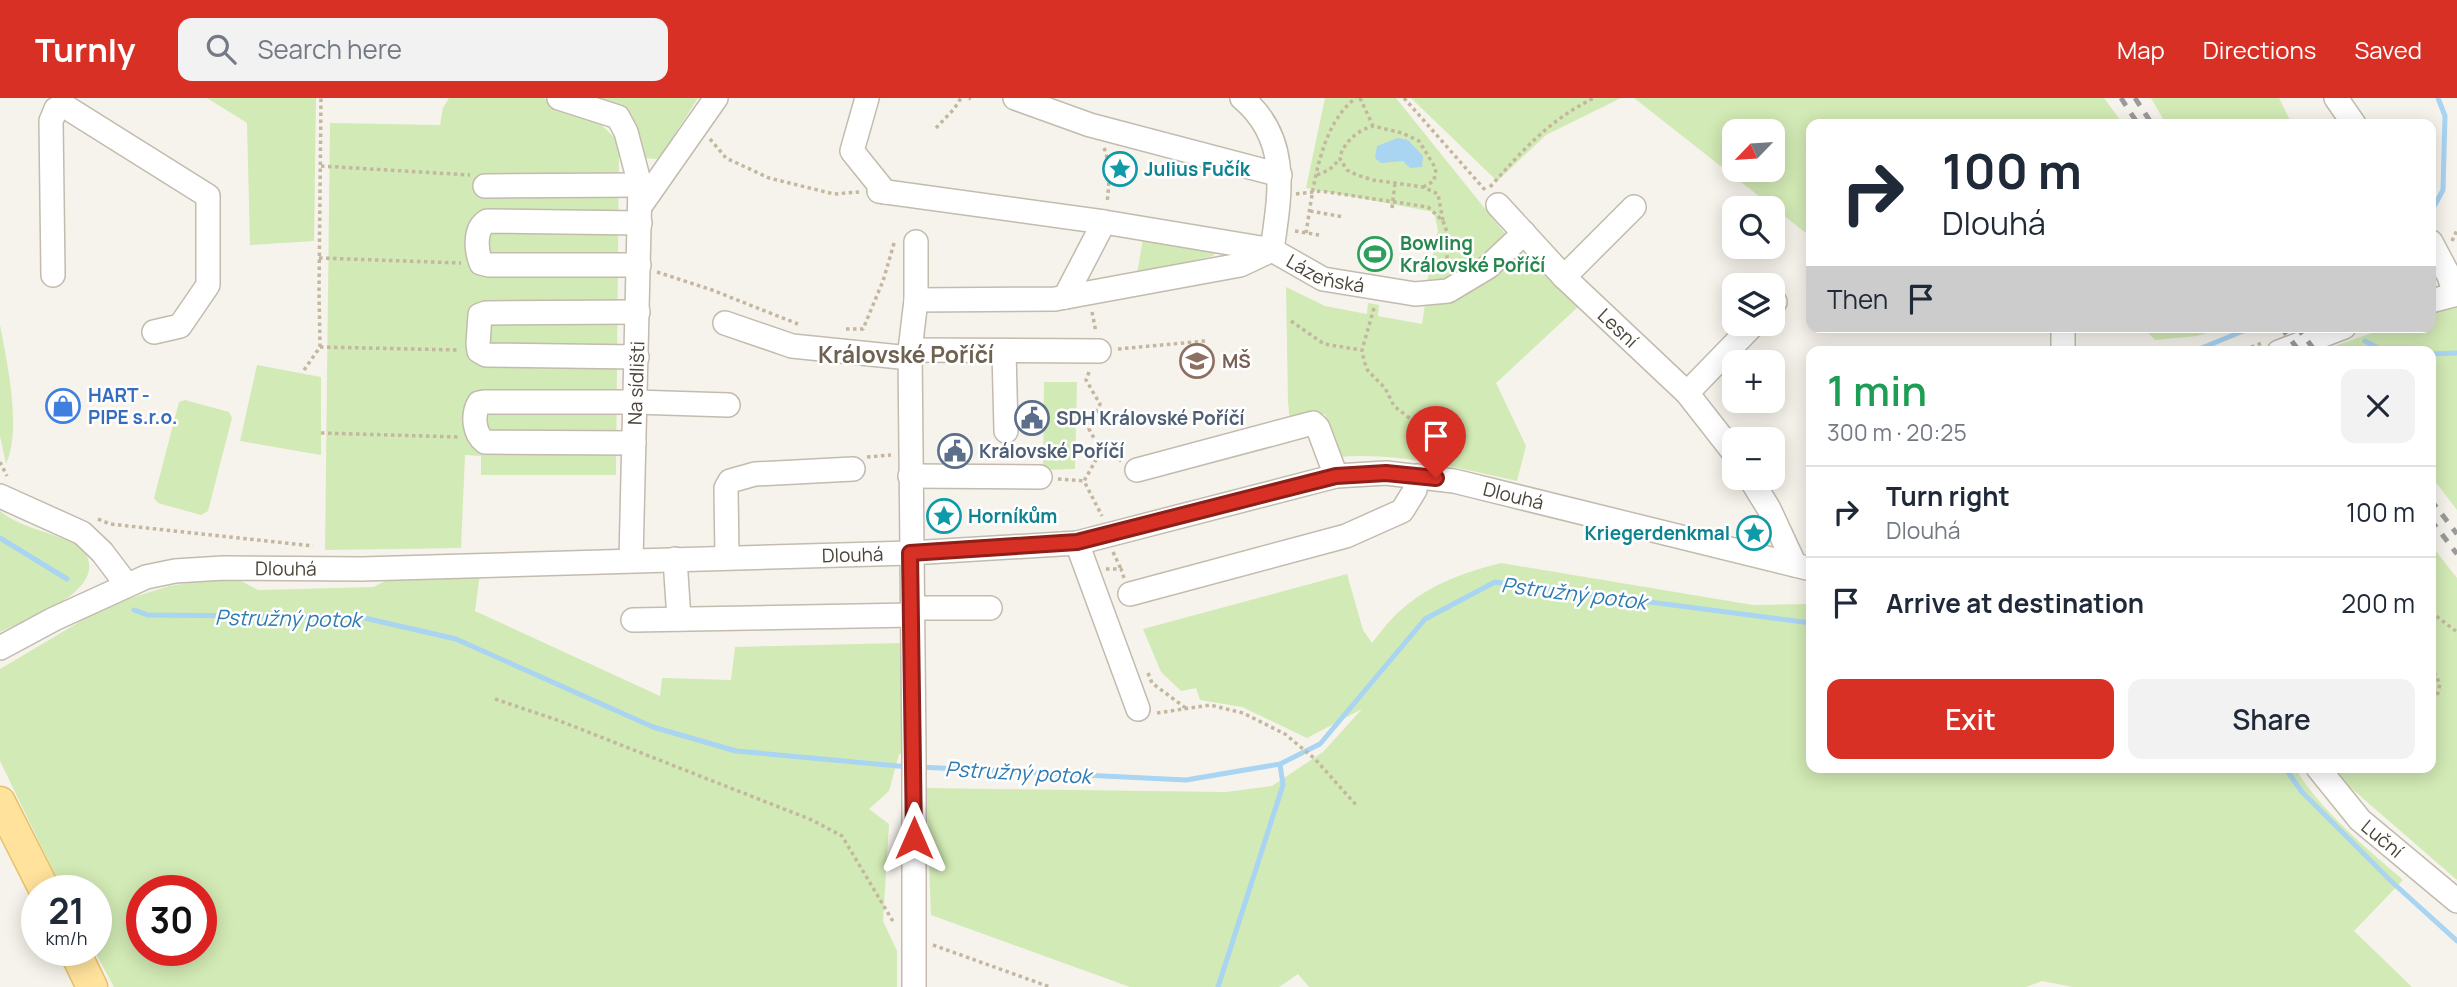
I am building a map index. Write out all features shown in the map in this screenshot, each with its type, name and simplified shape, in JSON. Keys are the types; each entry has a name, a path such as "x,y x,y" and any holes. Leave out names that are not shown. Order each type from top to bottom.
{"main road":[{"path":"0,802 37,875"},
{"path":"82,966 92,987"}],"street":[{"name":"Na sídlišti","path":"559,98 618,117 626,132 640,204 631,560"},
{"path":"639,265 489,265 481,263 478,256 478,230 482,223 487,221 640,204 716,98"},
{"path":"867,98 852,151 882,191 1104,222 1272,250"},
{"path":"1015,98 1090,125 1280,175"},
{"name":"Lázeňská","path":"1242,98 1253,107 1266,126 1279,162 1272,250 1324,279 1415,294 1448,291 1488,267 1524,233"},
{"path":"2336,98 2351,119"},
{"path":"53,275 51,121 56,109 66,107 208,195 208,285 180,326 154,332"},
{"path":"485,186 640,204"},
{"name":"Lesní","path":"1492,198 1564,276 1687,393 1722,438"},
{"path":"1564,276 1634,208"},
{"path":"1065,297 1104,222"},
{"path":"914,987 910,354 916,300 916,242"},
{"path":"916,300 1065,297 1240,265 1272,250"},
{"path":"2436,252 2456,294 2436,300"},
{"path":"637,357 486,355 480,351 478,321 480,315 486,313 638,312"},
{"path":"725,323 792,346 910,354 1099,351"},
{"path":"2295,346 2328,333"},
{"path":"1687,393 1742,336"},
{"path":"1004,351 1006,431"},
{"path":"634,443 485,442 478,437 476,409 479,403 484,401 728,405"},
{"path":"1137,470 1313,424 1318,428 1336,476"},
{"path":"911,465 1040,477"},
{"path":"727,557 726,488 730,481 755,474 853,469"},
{"name":"Dlouhá","path":"0,648 127,585 146,577 175,571 223,568 362,569 910,553 1077,542 1336,476 1386,473 1428,473 1803,567"},
{"path":"1130,594 1346,536 1402,511 1428,473"},
{"path":"4,487 82,533 103,552 127,585"},
{"path":"1757,490 1803,567"},
{"path":"1077,542 1138,709"},
{"path":"675,559 679,619"},
{"path":"633,620 990,608"},
{"name":"Luční","path":"2322,773 2360,820 2457,901"}],"path":[{"path":"304,370 320,347 321,98"},
{"path":"936,128 961,98"},
{"path":"1306,233 1312,192 1331,125 1358,98 1373,126"},
{"path":"1404,98 1492,198 1529,144 1569,110 1594,98"},
{"path":"698,124 726,158 769,178 834,194 882,191"},
{"path":"1090,125 1100,137 1107,155 1109,185 1104,222"},
{"path":"1317,175 1329,170 1340,159 1342,150 1351,138 1373,126 1402,133 1419,141 1436,169 1434,181 1423,187"},
{"path":"1340,159 1347,170 1357,175 1423,187 1438,194 1448,235 1447,258 1439,278 1415,294"},
{"path":"321,166 486,176 485,186"},
{"path":"1392,208 1395,182"},
{"path":"1277,202 1294,194 1321,191 1428,206 1443,221"},
{"path":"1310,211 1345,218"},
{"path":"837,330 863,329 883,281 896,237 916,242"},
{"path":"319,258 481,263"},
{"path":"639,265 712,290 799,325"},
{"path":"1378,289 1362,350 1368,371 1385,388 1394,406 1434,441 1428,473"},
{"path":"1089,293 1099,351 1205,341"},
{"path":"1291,321 1324,344 1362,350"},
{"path":"320,347 480,351"},
{"path":"321,433 478,437"},
{"path":"853,469 858,457 911,465"},
{"path":"0,462 4,487"},
{"path":"97,519 110,524 315,547"},
{"path":"1110,545 1121,569"},
{"path":"2436,616 2457,632"},
{"path":"1148,671 1152,682 1186,709"},
{"path":"2436,676 2440,684 2436,694"},
{"path":"495,699 559,721 812,820 842,836 893,922 914,939 1050,987"},
{"path":"1138,709 1161,714 1209,705 1243,713 1285,734 1315,759 1357,806"}],"green space":[{"path":"207,98 316,98 314,241 250,245 247,123"},
{"path":"449,98 543,98 594,118 615,138 619,147 616,475 481,475 481,456 465,455 461,548 325,550 330,123 440,125 443,108"},
{"path":"589,98 698,98 659,159 639,158"},
{"path":"1325,98 1396,98 1507,236 1457,280 1426,287 1438,230 1434,212 1306,188"},
{"path":"1411,98 1621,98 1546,135 1497,181"},
{"path":"1634,98 2104,98 2119,119 1806,119 1806,233 1785,217 1785,196 1759,196 1741,182 1785,182 1785,119 1722,119 1722,167"},
{"path":"2151,98 2279,98 2290,119 2163,119"},
{"path":"1143,239 1216,251 1213,256 1137,274"},
{"path":"1520,251 1579,306 1496,383 1526,446 1517,481 1405,459 1337,457 1325,414 1290,422 1286,287 1325,306 1367,314 1368,303 1379,305 1378,316 1422,324 1425,304"},
{"path":"2457,304 2457,510 2436,483 2436,346 2334,346 2372,333 2436,333 2436,311"},
{"path":"0,325 13,414 11,449 6,464 0,436"},
{"path":"2149,333 2207,333 2197,336 2155,340"},
{"path":"257,365 321,377 321,455 240,441"},
{"path":"1044,382 1077,382 1075,469 1043,470"},
{"path":"185,400 229,412 232,418 208,511 201,515 158,503 154,498 179,402"},
{"path":"0,511 18,522 79,546 87,555 89,572 83,583 58,604 0,632"},
{"path":"2436,551 2457,578 2457,880 2351,788 2338,773 2436,773"},
{"path":"1501,563 1753,605 1806,604 1806,773 2298,773 2331,814 2403,880 2354,931 2412,987 2073,987 2042,981 2026,987 1309,987 1298,974 1279,987 1130,987 931,915 926,788 1226,792 1272,786 1323,752 1362,709 1307,738 1242,707 1200,700 1196,688 1181,691 1161,672 1143,629 1347,574 1363,630 1372,643 1412,601 1436,586 1474,570"},
{"path":"399,573 480,573 475,611 660,696 662,678 731,680 735,647 902,643 904,754 899,754 889,791 869,809 889,824 883,921 897,951 897,987 114,987 103,966 112,966 112,875 55,875 0,761 0,669 86,618 131,598 169,586 232,576 258,590 374,587"}],"water":[{"path":"1398,138 1408,140 1423,156 1422,167 1410,168 1403,161 1381,163 1375,158 1377,146"}],"waterway":[{"name":"Pstružný potok","path":"2436,203 2443,190 2445,116 2438,98"},
{"name":"Pstružný potok","path":"2207,346 2238,333"},
{"path":"2365,341 2374,346"},
{"path":"2436,354 2457,353"},
{"name":"Pstružný potok","path":"0,538 67,579"},
{"name":"Pstružný potok","path":"919,767 1186,780 1280,764 1320,744 1425,619 1495,582 1806,622"},
{"name":"Pstružný potok","path":"134,610 148,615 360,617 456,639 653,727 736,751 909,767"},
{"path":"1218,987 1283,785 1280,764"},
{"path":"2289,773 2302,792 2392,882 2457,941"}],"railway":[{"path":"2121,98 2135,119"},
{"path":"2135,98 2149,119"},
{"path":"2286,333 2295,346"},
{"path":"2302,333 2311,346"},
{"path":"2436,507 2457,534"},
{"path":"2436,527 2457,554"}],"place":[{"name":"Julius Fučík","path":"1120,169"},
{"name":"Bowling Královské Poříčí","path":"1375,254"},
{"name":"MŠ","path":"1197,361"},
{"name":"HART - PIPE s.r.o.","path":"63,406"},
{"name":"SDH Královské Poříčí","path":"1032,418"},
{"name":"Královské Poříčí","path":"955,451"},
{"name":"Horníkům","path":"944,516"},
{"name":"Kriegerdenkmal","path":"1754,533"}],"district":[{"name":"Královské Poříčí","path":"906,354"}],"route":[{"path":"914,838 910,553 1077,542 1336,476 1386,473 1436,478"}]}
